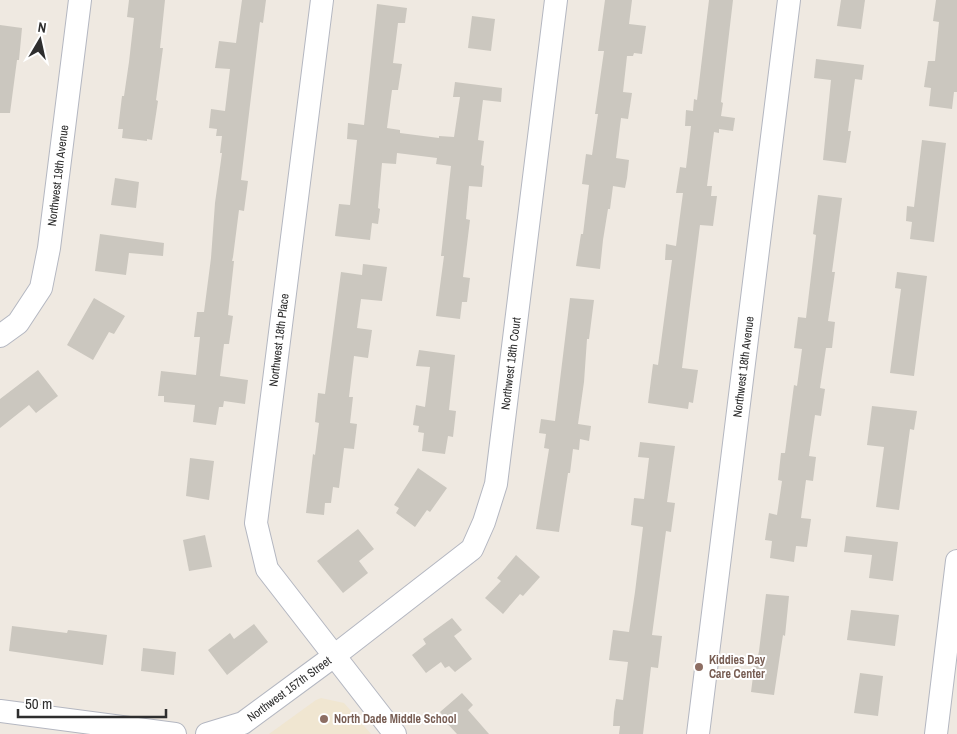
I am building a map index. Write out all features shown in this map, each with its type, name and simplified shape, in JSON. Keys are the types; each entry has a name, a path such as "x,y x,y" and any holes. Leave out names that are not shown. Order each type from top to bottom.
{"street":[{"name":"Northwest 19th Avenue","path":"0,336 18,322 40,288 50,248 80,0"},
{"name":"Northwest 18th Place","path":"322,0 256,523 268,569 334,656"},
{"name":"Northwest 18th Court","path":"334,656 472,548 484,522 496,484 556,0"},
{"name":"Northwest 18th Avenue","path":"698,734 789,0"},
{"path":"936,734 957,561"},
{"name":"Northwest 157th Street","path":"207,734 243,723 334,656 395,734"},
{"path":"0,711 175,734"}],"shaded area":[{"name":"North Dade Middle School","path":"321,698 344,703 371,734 269,734 316,700"}],"building":[{"path":"129,0 165,0 160,48 163,48 156,100 158,101 152,140 147,139 147,141 122,138 123,129 118,129 134,18 127,17"},
{"path":"242,0 266,0 263,23 260,22 241,180 248,181 244,211 239,210 232,261 234,261 228,315 233,316 229,344 224,344 220,376 248,380 245,404 224,401 223,407 219,407 216,425 193,422 195,405 164,402 164,396 158,396 161,371 196,375 200,337 194,337 197,312 204,312 222,153 220,153 222,136 216,136 217,129 209,128 211,109 225,111 230,69 215,68 219,41 236,43"},
{"path":"605,0 632,0 629,24 646,26 642,54 634,53 633,56 627,56 623,92 632,93 628,119 621,118 616,158 629,160 627,178 625,188 613,186 603,240 600,269 576,266 581,234 583,234 589,185 582,184 586,154 592,155 598,114 595,114 604,51 598,51"},
{"path":"709,0 733,0 721,116 735,118 733,131 719,129 719,133 714,132 707,186 712,186 711,196 717,196 713,226 700,225 682,368 698,370 693,403 689,402 688,409 648,403 653,364 658,365 672,260 665,260 666,244 676,246 683,193 676,193 680,167 686,168 691,126 685,126 686,110 693,111 694,99 697,100"},
{"path":"841,0 865,0 861,29 837,26"},
{"path":"936,0 957,0 957,92 954,92 952,109 929,106 931,88 924,87 928,61 935,61 939,22 933,21"},
{"path":"377,4 407,8 405,23 398,23 393,63 402,64 398,90 392,90 387,128 400,130 400,133 439,138 439,136 454,137 460,97 453,97 455,82 502,88 501,102 483,100 478,140 484,141 481,165 484,166 482,187 469,186 466,219 470,220 463,277 470,278 467,302 462,302 460,319 436,316 444,256 441,256 451,166 436,164 437,158 397,153 396,164 382,163 378,224 372,223 370,240 335,236 339,204 350,205 357,140 347,139 348,123 364,125"},
{"path":"472,16 495,19 491,51 468,48"},
{"path":"0,25 22,28 19,60 17,60 10,113 0,113"},
{"path":"816,59 864,65 862,80 855,79 848,131 851,131 846,163 823,160 831,80 814,78"},
{"path":"922,140 946,143 934,242 910,239 912,222 906,221 907,206 914,207"},
{"path":"115,178 139,182 136,208 111,205"},
{"path":"818,195 842,198 832,272 835,272 828,321 835,322 832,348 826,348 820,388 825,389 821,416 815,415 809,456 816,457 813,481 806,480 801,518 811,519 807,547 796,546 794,562 770,558 772,541 765,540 769,513 777,515 782,481 778,480 781,453 785,453 794,385 797,386 802,349 794,348 798,317 806,318 816,235 813,234"},
{"path":"100,234 164,243 163,256 129,253 126,275 95,271"},
{"path":"363,264 387,267 382,301 361,299 357,328 372,330 368,358 354,356 349,397 353,397 350,423 357,424 354,449 344,448 339,488 333,487 331,503 325,503 324,515 306,513 313,454 315,455 319,423 315,422 318,393 325,394 341,272 362,275"},
{"path":"897,272 927,276 914,376 890,373 901,289 895,288"},
{"path":"94,298 125,316 114,334 109,332 93,360 67,345"},
{"path":"570,298 594,300 589,339 587,339 584,382 578,424 591,426 589,441 580,439 579,450 573,449 559,532 536,529 549,449 544,448 546,434 539,433 541,419 555,421"},
{"path":"419,350 455,355 449,410 456,411 453,437 448,436 445,454 422,451 424,433 418,432 419,426 413,425 416,405 425,407 430,367 416,366"},
{"path":"38,370 58,396 36,413 29,405 0,428 0,399"},
{"path":"872,406 917,411 914,430 910,429 899,510 876,507 884,447 867,445"},
{"path":"640,442 675,446 667,502 675,503 671,532 666,531 652,635 662,636 658,668 651,667 643,734 619,734 620,726 613,726 614,712 616,699 623,700 628,662 609,660 613,630 629,632 635,592 643,527 631,525 634,498 644,499 649,458 638,457"},
{"path":"190,458 214,461 209,500 186,496"},
{"path":"418,468 447,488 430,512 427,510 415,527 396,513 399,508 394,505"},
{"path":"358,529 374,549 359,561 368,573 343,593 317,561"},
{"path":"205,535 212,567 189,571 183,540"},
{"path":"846,536 898,542 893,581 869,578 872,555 844,552"},
{"path":"516,555 540,577 523,596 520,594 503,614 485,598 501,581 497,578"},
{"path":"766,594 789,596 785,636 783,635 774,695 751,692 755,661 757,661 759,651"},
{"path":"851,610 899,615 895,646 847,640"},
{"path":"452,618 462,630 454,636 472,659 455,672 449,666 445,668 441,662 426,673 412,655 426,644 423,639"},
{"path":"254,624 268,642 227,675 208,650 230,633 234,639"},
{"path":"12,626 67,633 68,630 107,635 103,665 9,651"},
{"path":"143,648 176,652 174,675 141,671"},
{"path":"860,673 883,676 878,716 854,713"},
{"path":"462,693 473,705 468,710 489,734 457,734 444,720 446,719 440,712"}],"place":[{"name":"Kiddies Day Care Center","path":"699,667"},
{"name":"North Dade Middle School","path":"324,719"}]}
